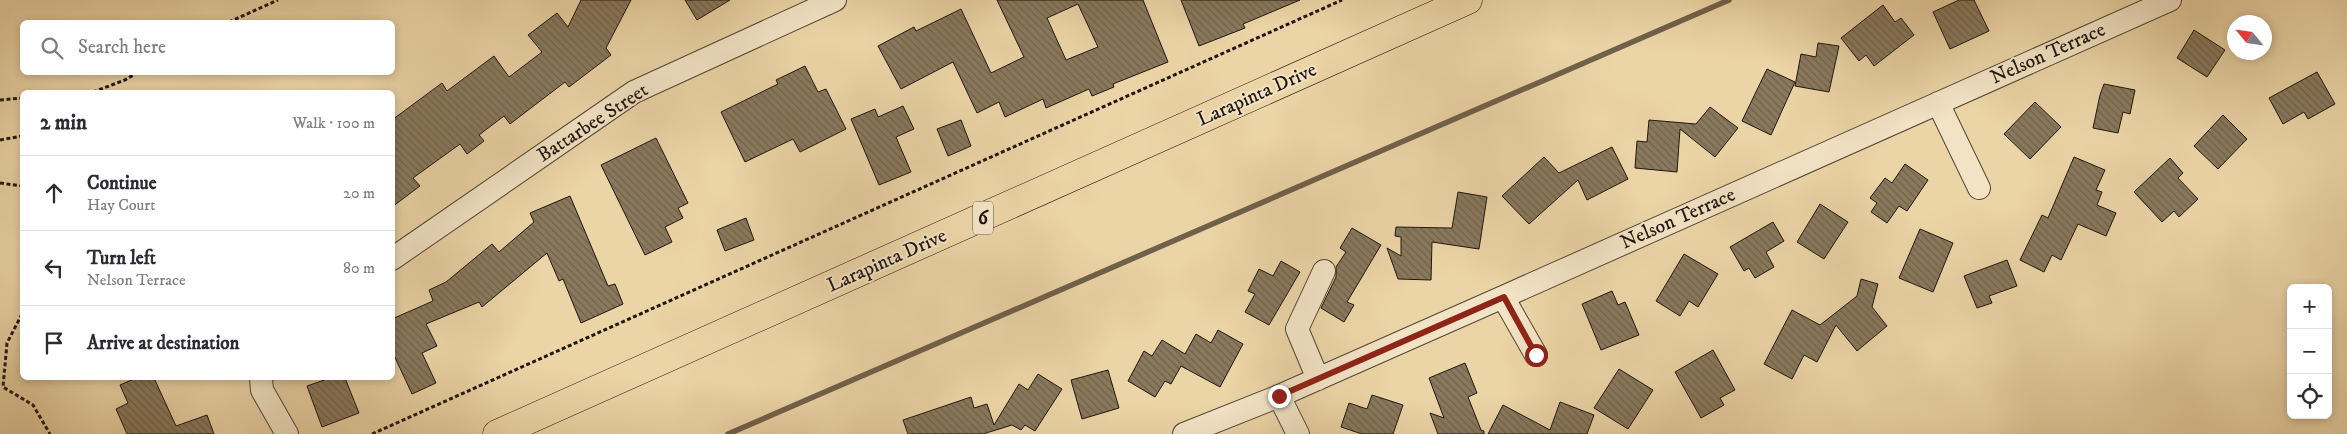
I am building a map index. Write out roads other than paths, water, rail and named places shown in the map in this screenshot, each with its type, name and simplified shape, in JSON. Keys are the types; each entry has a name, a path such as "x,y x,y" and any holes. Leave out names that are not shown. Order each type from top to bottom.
{"main road":[{"name":"Larapinta Drive","path":"497,434 1467,0"}],"street":[{"name":"Battarbee Street","path":"395,257 634,92 835,0"},
{"name":"Nelson Terrace","path":"1184,434 1318,379 2170,0"},
{"path":"1938,103 1979,188"},
{"path":"1318,379 1297,329 1324,272"},
{"path":"1504,297 1536,355"},
{"path":"261,380 262,390 287,434"},
{"path":"1279,396 1298,434"}],"waterway":[{"path":"728,434 1729,0"}]}
